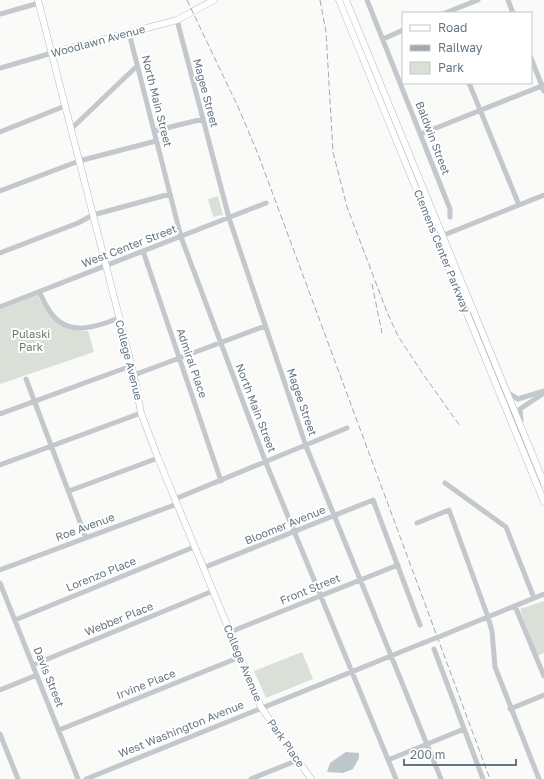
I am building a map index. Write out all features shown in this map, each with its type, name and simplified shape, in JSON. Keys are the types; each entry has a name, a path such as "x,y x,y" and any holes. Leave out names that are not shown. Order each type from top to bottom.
{"main road":[{"name":"Woodlawn Avenue","path":"52,53 177,20 195,12 214,0"},
{"name":"Clemens Center Parkway","path":"339,0 506,391 544,484"},
{"name":"Clemens Center Parkway","path":"346,0 544,502"},
{"name":"College Avenue","path":"39,1 134,375 142,413 158,458 261,707"},
{"name":"Park Place","path":"261,707 311,779"}],"street":[{"name":"Baldwin Street","path":"367,0 450,208 450,218"},
{"path":"448,12 478,0"},
{"path":"508,0 513,12"},
{"path":"0,14 39,1"},
{"name":"Magee Street","path":"177,20 229,218 306,446 441,779"},
{"path":"383,39 402,30"},
{"name":"North Main Street","path":"129,33 181,237 266,462 396,779"},
{"name":"Woodlawn Avenue","path":"0,68 52,53"},
{"path":"421,134 543,87 532,60"},
{"path":"71,129 137,66"},
{"path":"469,84 519,205"},
{"path":"0,132 65,106"},
{"path":"154,131 203,119"},
{"path":"0,192 79,161 156,141"},
{"path":"0,253 78,223 93,215 170,194"},
{"path":"439,237 544,196"},
{"name":"West Center Street","path":"0,306 266,203"},
{"name":"Admiral Place","path":"143,251 221,481"},
{"path":"39,292 51,314 71,327 90,328 119,318"},
{"path":"134,375 265,326"},
{"path":"0,414 131,366"},
{"path":"26,379 86,538"},
{"path":"506,391 518,399 544,392"},
{"path":"522,430 520,409 544,392"},
{"path":"0,465 142,413"},
{"name":"Roe Avenue","path":"0,570 176,502 221,481 347,428"},
{"path":"68,491 158,458"},
{"path":"445,483 506,527 534,598"},
{"name":"Bloomer Avenue","path":"203,568 374,500 398,565"},
{"path":"417,523 449,510 488,617 492,631 495,667 510,709 539,779"},
{"name":"Lorenzo Place","path":"15,620 194,546"},
{"path":"398,565 420,625"},
{"name":"Front Street","path":"230,632 398,565"},
{"name":"Davis Street","path":"0,583 78,779"},
{"name":"Webber Place","path":"33,665 213,591"},
{"name":"West Washington Avenue","path":"86,779 261,707 392,656 544,594"},
{"path":"515,606 544,676"},
{"path":"434,649 484,779"},
{"name":"Irvine Place","path":"59,730 240,657"},
{"path":"0,690 37,675"},
{"path":"510,709 544,695"},
{"path":"388,760 464,729"},
{"path":"0,734 18,779"},
{"path":"251,779 298,760"}],"green space":[{"path":"218,196 223,215 213,217 208,199"},
{"name":"Pulaski Park","path":"37,295 56,322 69,328 88,331 94,352 0,384 0,310"},
{"path":"544,601 544,653 537,656 520,609"},
{"path":"302,652 313,679 266,698 254,671"}],"shaded area":[{"path":"346,752 359,753 359,758 353,769 343,773 327,772 330,763"}],"railway":[{"path":"187,0 239,109 258,154 490,779"},
{"path":"320,0 326,32 333,152 347,207 387,312 398,336 460,426"},
{"path":"372,284 382,333"}]}
